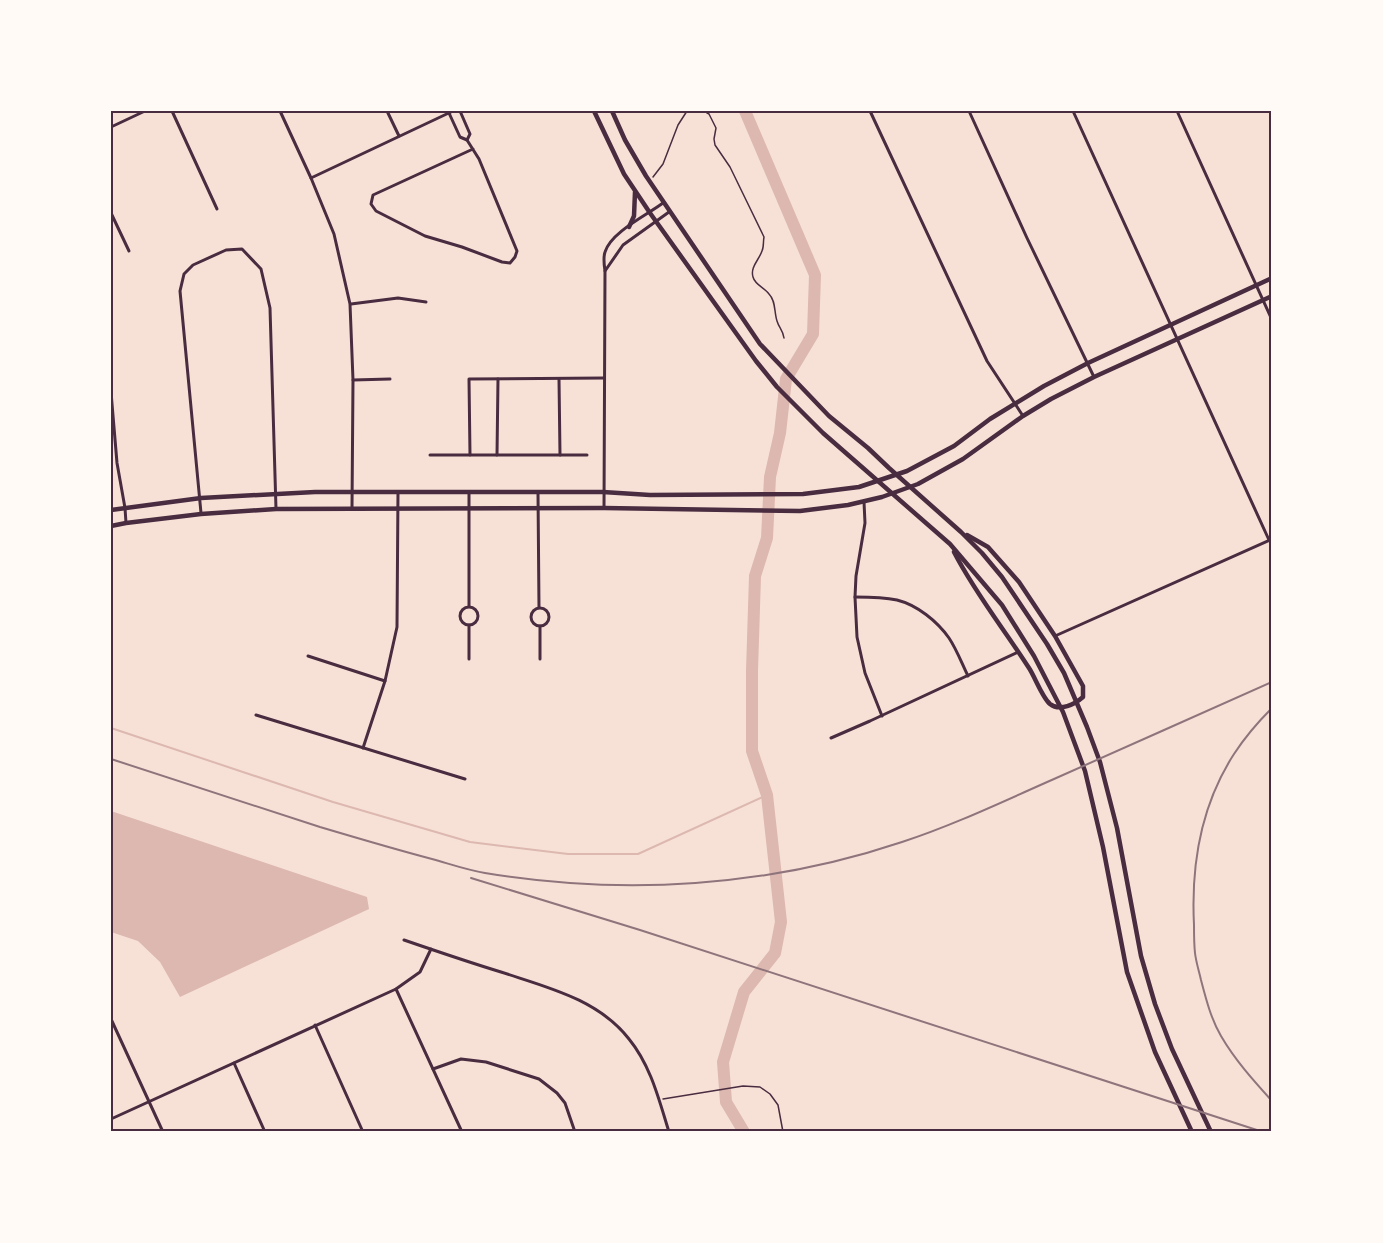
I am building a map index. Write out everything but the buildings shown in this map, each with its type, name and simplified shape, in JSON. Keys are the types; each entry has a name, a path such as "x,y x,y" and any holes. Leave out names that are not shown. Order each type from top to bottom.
{"main road":[{"path":"594,111 624,174 656,222 777,387 824,433 950,544 1002,605 1016,626 1051,688 1078,750 1094,803 1127,972 1155,1052 1192,1132"},
{"path":"612,111 625,140 663,203 760,344 829,416 868,448 982,553 1030,616 1064,673 1100,762 1117,828 1141,956 1155,1004 1172,1049 1211,1132"},
{"path":"629,227 635,210 635,189"},
{"path":"111,510 201,498 315,492 603,492 650,495 741,495 803,494 847,489 907,471 954,446 1044,386 1088,363 1272,278"},
{"path":"111,526 201,514 276,509 604,507 800,512 864,502 918,484 963,459 1051,399 1272,296"},
{"path":"950,544 967,577 1050,704 1057,707 1075,704 1083,697 1083,686 1055,636 1019,582 988,547 961,532"}],"street":[{"path":"111,127 145,111"},
{"path":"172,111 217,209"},
{"path":"280,111 334,234 350,304 353,380 352,508"},
{"path":"387,111 399,136"},
{"path":"460,111 470,134 467,140"},
{"path":"870,111 987,362 1023,416"},
{"path":"969,111 1094,377"},
{"path":"1055,636 1270,540 1073,111"},
{"path":"1177,111 1272,320"},
{"path":"311,178 451,112 460,137 467,140 473,149 479,159 517,251 510,262 502,262 425,236 375,211 371,204 373,195 473,149"},
{"path":"604,507 605,271 603,258 606,249 619,234 663,203"},
{"path":"605,271 622,246 669,212"},
{"path":"111,213 129,251"},
{"path":"201,514 180,291 184,274 194,265 226,250 242,249 261,269 270,308 276,509"},
{"path":"350,304 398,298 426,302"},
{"path":"470,455 469,379 604,378"},
{"path":"353,380 390,379"},
{"path":"497,455 498,379"},
{"path":"559,379 560,455"},
{"path":"111,392 117,463 126,523"},
{"path":"430,455 587,455"},
{"path":"363,748 385,681 397,627 398,492"},
{"path":"538,492 539,608"},
{"path":"469,493 469,606"},
{"path":"864,502 865,523 856,576 857,637 868,683 882,716"},
{"path":"855,597 880,597 897,600 914,607 931,619 949,638 968,676"},
{"path":"469,606 476,610 478,616 474,623 469,625 461,621 459,616 463,608 469,606"},
{"path":"539,608 546,611 549,618 540,626 533,623 531,619 532,611 539,608"},
{"path":"469,625 469,659"},
{"path":"540,626 540,659"},
{"path":"831,738 1018,652"},
{"path":"308,656 385,681"},
{"path":"256,715 465,778"},
{"path":"404,940 563,993 591,1006 614,1023 630,1040 647,1067 669,1132"},
{"path":"111,1119 396,989 420,972 431,949"},
{"path":"396,989 462,1132"},
{"path":"111,1019 163,1132"},
{"path":"315,1025 363,1132"},
{"path":"433,1069 461,1059 486,1062 539,1079 558,1093 565,1103 575,1132"},
{"path":"234,1063 266,1132"}],"path":[{"path":"650,182 663,165 678,124 687,111"},
{"path":"704,111 710,114 716,128 715,145 730,166 764,237 761,255 756,260 752,275 754,280 770,294 777,323 783,330 783,338"},
{"path":"659,1100 743,1086 760,1088 770,1094 778,1105 783,1132"}],"shaded area":[{"path":"111,811 367,897 369,909 180,997 160,962 138,941 111,932"}],"waterway":[{"path":"744,1132 726,1102 723,1062 744,992 775,953 781,922 767,795 752,751 755,576 767,538 770,477 780,433 786,379 813,334 815,275 745,111"},
{"path":"111,728 333,802 470,842 568,854 638,854 767,795"}],"railway":[{"path":"111,759 320,827 478,872 590,884 695,883 748,878 800,869 902,842 998,804 1272,682"},
{"path":"1272,708 1238,748 1213,794 1200,836 1194,881 1195,956 1212,1016 1232,1053 1272,1101"},
{"path":"471,878 640,930 1263,1132"}]}
